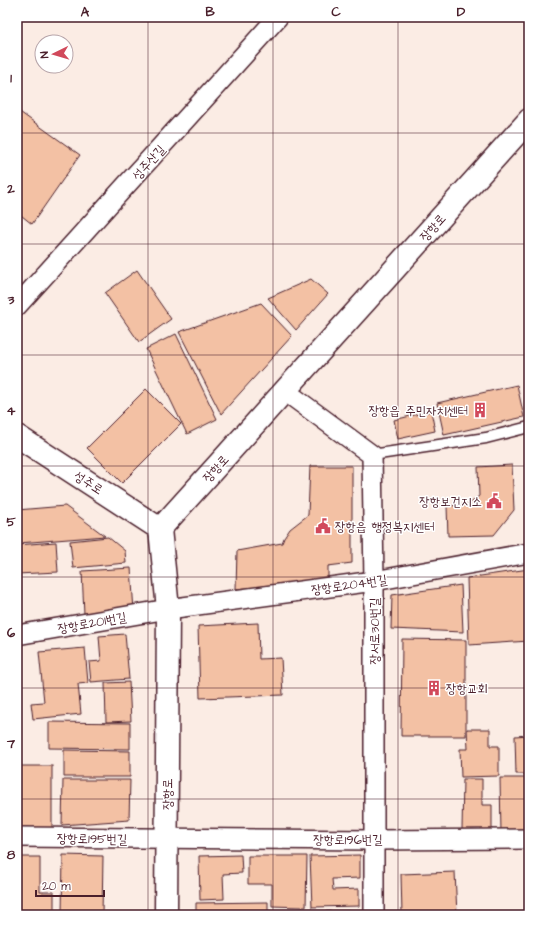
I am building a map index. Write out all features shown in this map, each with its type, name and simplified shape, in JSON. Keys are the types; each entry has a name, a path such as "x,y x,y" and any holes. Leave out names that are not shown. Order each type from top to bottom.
{"street":[{"name":"성주산길","path":"17,306 278,17"},
{"name":"장항로","path":"166,915 168,609 160,529 529,120"},
{"path":"285,391 372,455"},
{"name":"성주로","path":"17,436 160,529"},
{"name":"장서로30번길","path":"372,455 374,581 374,915"},
{"name":"장항로204번길","path":"168,609 374,581 529,553"},
{"name":"장항로201번길","path":"17,635 168,609"},
{"name":"장항로195번길","path":"17,837 167,839"},
{"name":"장항로196번길","path":"167,839 529,839"}],"lane":[{"path":"372,455 486,438 529,427"}],"building":[{"path":"17,110 80,155 32,224 17,212"},
{"path":"137,270 171,319 139,342 105,293"},
{"path":"311,279 328,294 296,330 268,298"},
{"path":"261,303 292,336 221,414 179,332"},
{"path":"176,334 217,419 187,434 146,349"},
{"name":"장항읍 주민자치센터","path":"517,385 524,417 444,435 437,403"},
{"path":"146,389 181,424 122,483 87,448"},
{"path":"431,411 435,431 398,439 394,420"},
{"name":"장항보건지소","path":"512,465 514,510 494,535 448,536 447,506 468,505 479,496 478,467"},
{"name":"장항읍 행정복지센터","path":"310,466 352,466 352,563 328,566 328,581 236,589 237,551 282,543 290,529 308,515"},
{"path":"65,506 105,536 19,543 17,510"},
{"path":"108,537 125,551 126,563 73,568 70,541"},
{"path":"56,542 58,572 17,574 17,545"},
{"path":"131,568 134,611 84,614 82,571"},
{"path":"529,569 529,641 469,645 467,578"},
{"path":"461,585 463,632 391,629 392,595"},
{"path":"258,623 259,659 281,658 283,695 200,698 198,626"},
{"path":"125,634 129,679 91,682 89,662 101,661 99,636"},
{"name":"장항교회","path":"402,639 466,640 466,736 401,736"},
{"path":"85,648 88,683 78,684 81,714 33,719 31,703 44,702 39,652"},
{"path":"129,682 131,721 106,722 105,683"},
{"path":"49,722 130,723 130,749 49,748"},
{"path":"467,729 490,729 490,746 499,746 499,776 461,777 460,749 468,749"},
{"path":"529,735 529,774 516,774 515,736"},
{"path":"64,750 130,751 130,777 64,777"},
{"path":"17,766 52,766 52,829 17,829"},
{"path":"500,778 529,778 529,833 501,833"},
{"path":"463,779 482,779 482,805 492,805 492,831 462,830"},
{"path":"63,780 130,780 129,820 62,825"},
{"path":"63,855 103,856 102,915 62,915"},
{"path":"241,855 242,873 223,874 224,899 200,900 199,856"},
{"path":"360,855 360,878 332,879 333,890 359,889 359,906 312,907 310,856"},
{"path":"248,856 307,856 306,907 272,906 272,884 248,884"},
{"path":"17,857 40,857 40,892 54,892 54,915 17,915"},
{"path":"455,872 457,915 402,915 401,874"},
{"path":"268,902 268,915 196,915 196,903"},
{"path":"355,911 355,915 287,915 287,912"}],"place":[{"name":"장항읍 주민자치센터","path":"480,410"},
{"name":"장항보건지소","path":"494,501"},
{"name":"장항읍 행정복지센터","path":"323,526"},
{"name":"장항교회","path":"434,688"}]}
